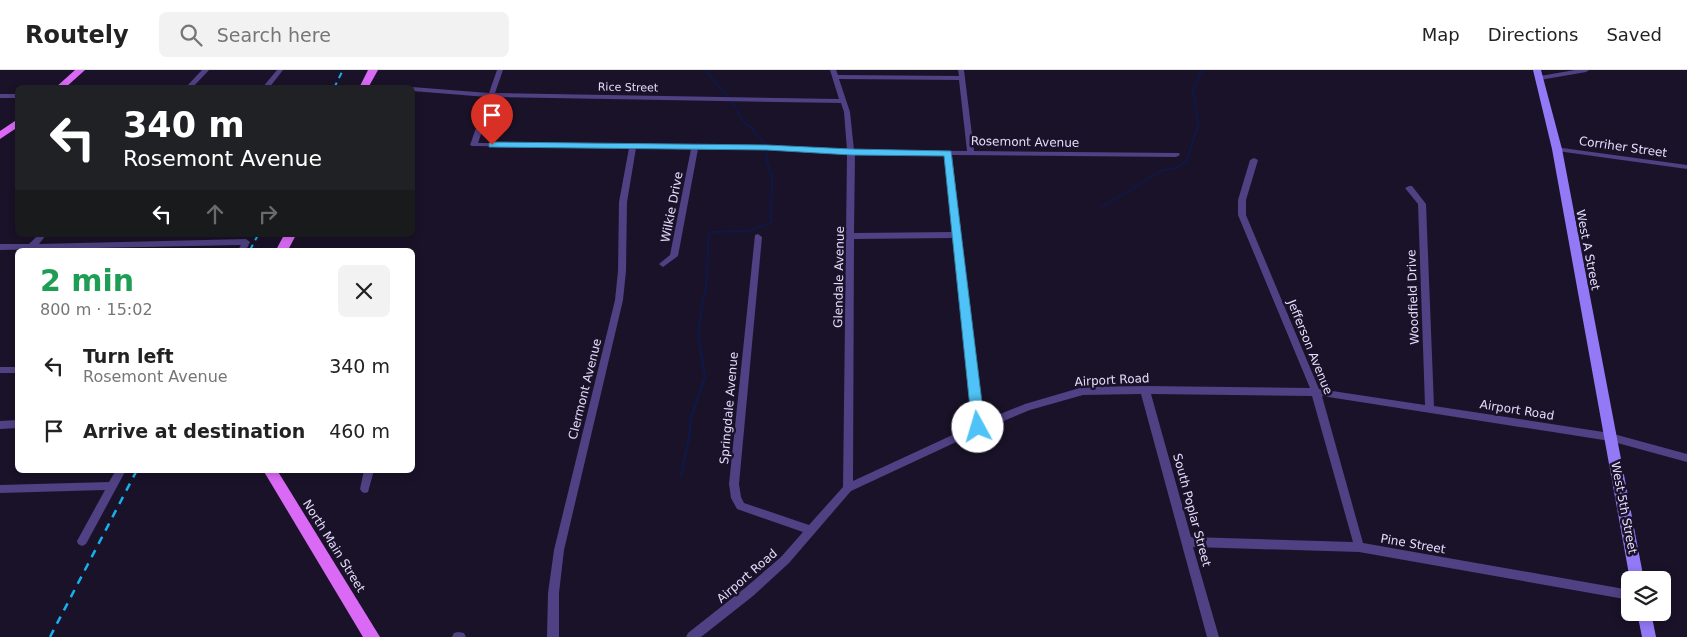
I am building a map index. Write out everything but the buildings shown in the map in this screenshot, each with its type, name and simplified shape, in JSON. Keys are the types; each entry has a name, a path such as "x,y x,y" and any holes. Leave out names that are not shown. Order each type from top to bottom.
{"main road":[{"path":"62,85 80,70"},
{"path":"74,85 91,70"},
{"path":"366,85 373,70"},
{"path":"0,136 15,124"},
{"path":"0,145 15,134"},
{"name":"North Main Street","path":"272,473 372,637"}],"street":[{"path":"191,85 206,70"},
{"path":"268,85 280,70"},
{"name":"Rosemont Avenue","path":"500,70 474,145 767,147 851,152 1176,155"},
{"path":"961,70 972,152"},
{"path":"1539,74 1586,70"},
{"path":"834,74 962,78"},
{"name":"Glendale Avenue","path":"834,74 848,112 851,152 848,488"},
{"name":"West A Street","path":"1539,74 1557,149 1610,437"},
{"name":"Rice Street","path":"415,89 490,95 843,101"},
{"path":"0,96 15,96"},
{"name":"Clermont Avenue","path":"553,637 552,593 558,558 568,509 619,300 622,272 623,202 633,146"},
{"name":"Wilkie Drive","path":"662,264 674,256 695,148"},
{"name":"Corriher Street","path":"1557,149 1687,167"},
{"path":"948,153 978,427"},
{"name":"Jefferson Avenue","path":"1254,160 1242,200 1242,215 1316,392 1360,547"},
{"name":"Woodfield Drive","path":"1409,188 1422,204 1430,409"},
{"path":"850,236 958,235"},
{"path":"31,247 40,237"},
{"path":"158,237 160,244"},
{"name":"Springdale Avenue","path":"758,237 734,484 736,498 741,506 811,530"},
{"path":"0,247 160,244 244,246"},
{"path":"0,370 15,370"},
{"name":"South Poplar Street","path":"1145,390 1188,542 1212,637"},
{"name":"Airport Road","path":"692,637 785,560 848,488 978,427 1028,407 1083,391 1316,392 1610,437 1687,458"},
{"path":"0,425 15,424"},
{"name":"West 5th Street","path":"1610,437 1635,571"},
{"path":"82,541 120,473"},
{"path":"365,489 368,473"},
{"path":"0,489 113,486"},
{"name":"Pine Street","path":"1188,542 1360,547 1621,593"},
{"path":"1646,621 1649,637"}],"waterway":[{"path":"705,70 727,96"},
{"path":"1102,207 1161,171 1175,168 1186,162 1198,126 1193,89 1202,70"},
{"path":"732,102 745,124 751,127 765,144"},
{"path":"701,315 706,285 709,232 750,231 772,222 772,179 767,162 767,152"},
{"path":"681,476 689,438 691,417 705,377 698,334 701,314"}],"railway":[{"path":"336,85 343,70"},
{"path":"251,248 257,237"},
{"path":"50,637 135,473"}],"route":[{"path":"492,145 695,148 767,147 851,152 948,153 978,427"}]}
